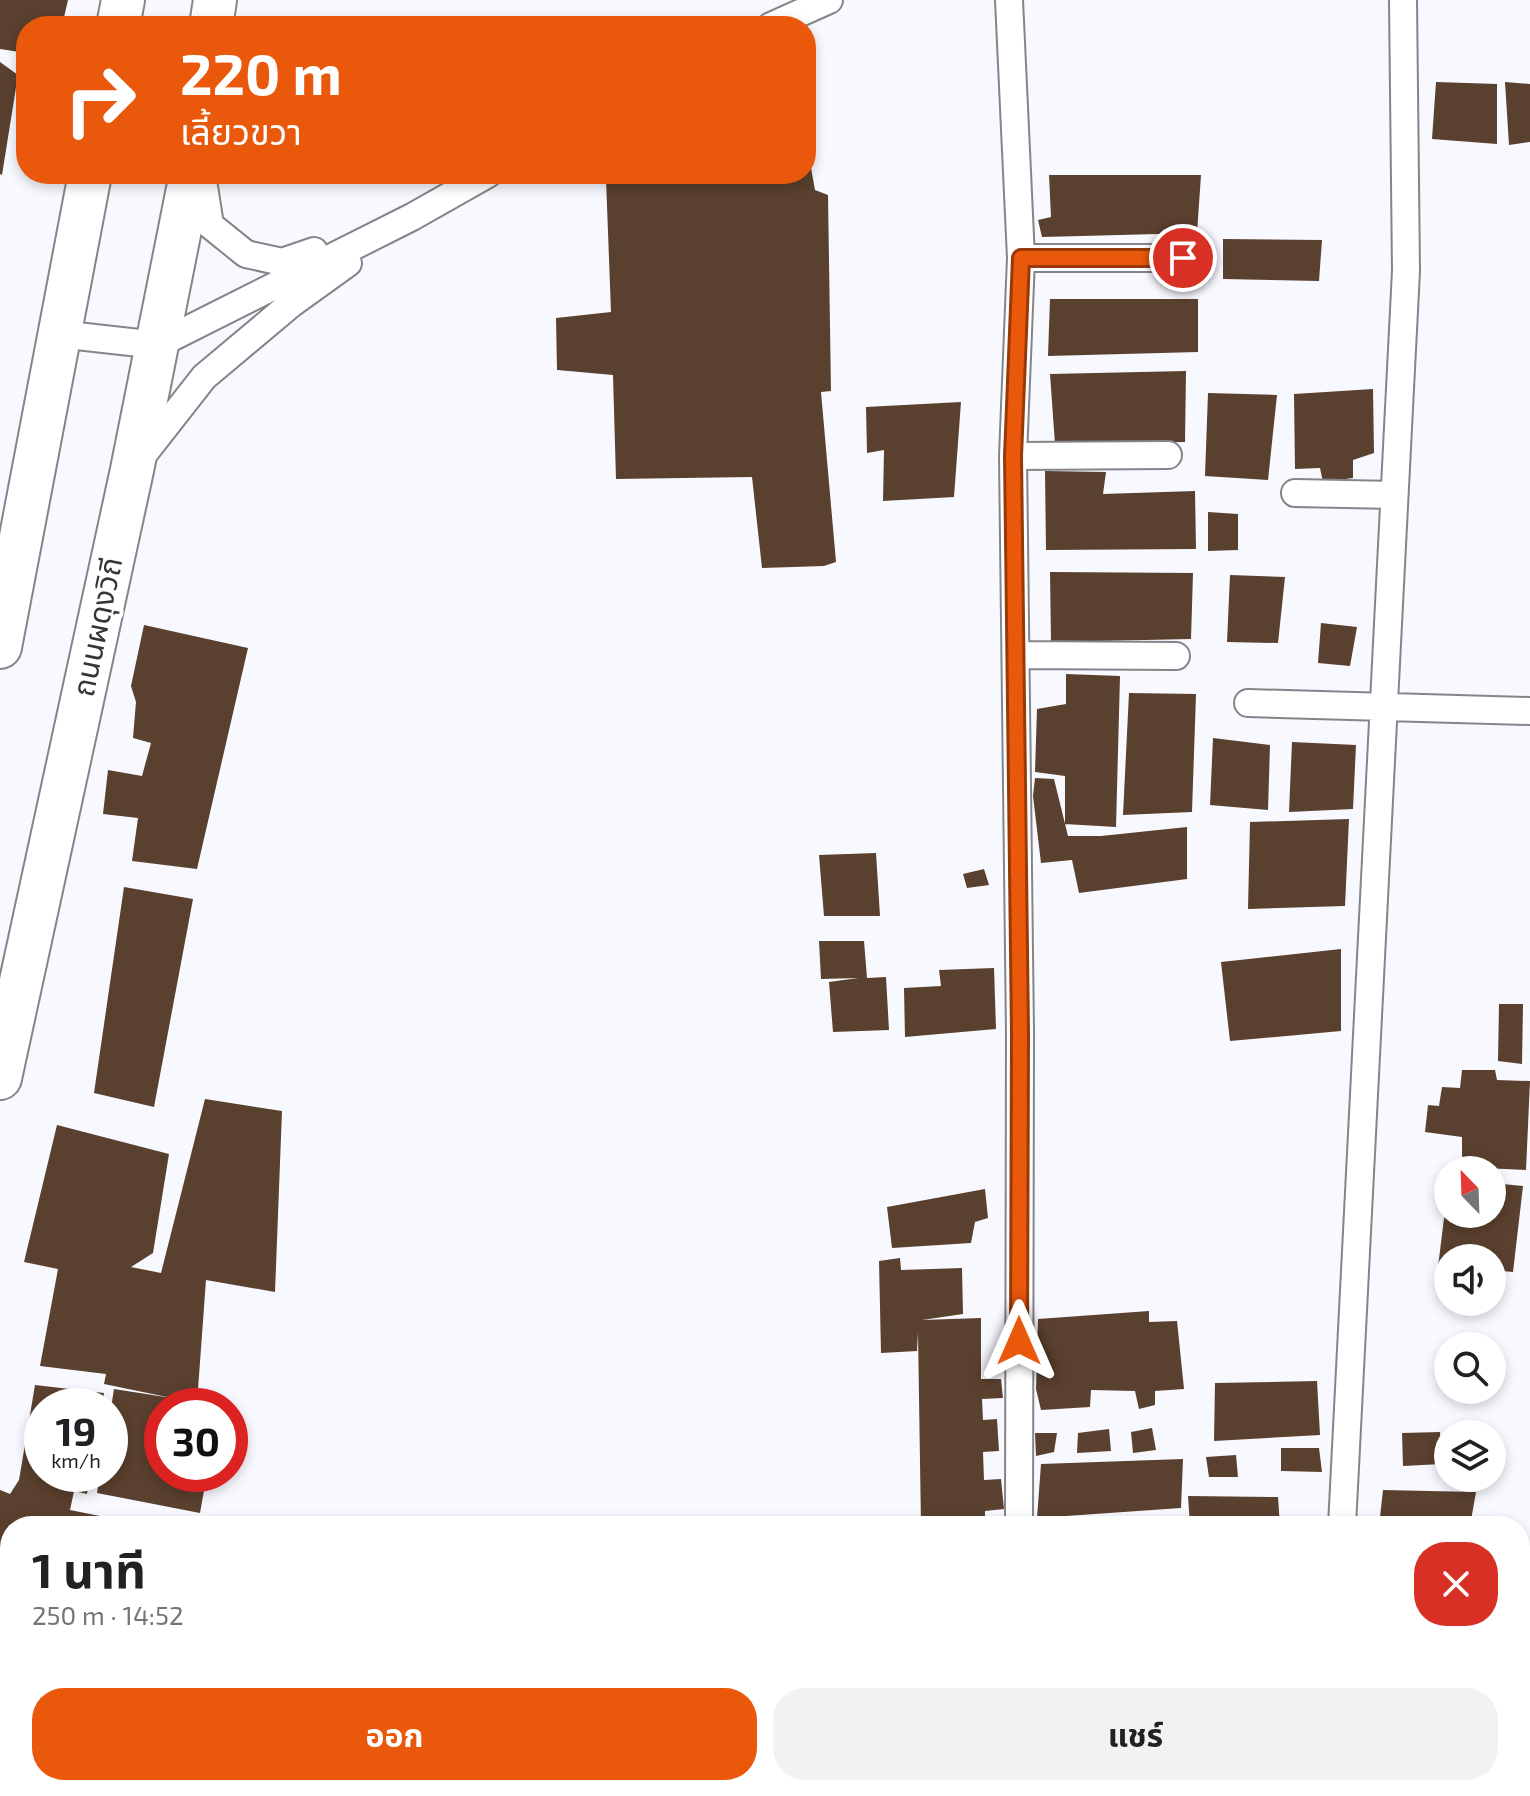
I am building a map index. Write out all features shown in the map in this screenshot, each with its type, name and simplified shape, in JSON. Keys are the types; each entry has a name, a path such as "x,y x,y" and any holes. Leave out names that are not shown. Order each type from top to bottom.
{"main road":[{"path":"0,647 88,184"},
{"name":"ถนนผดุงวิถี","path":"0,1078 132,470 189,184"}],"street":[{"path":"793,16 829,0"},
{"path":"1009,0 1021,258 1013,456 1020,1033 1019,1516"},
{"path":"1342,1516 1406,271 1403,0"},
{"path":"204,184 210,225 246,254 282,262 412,217"},
{"path":"59,334 157,345 412,217 470,184"},
{"path":"132,470 204,377 291,304 412,217"},
{"path":"1021,258 1183,258"},
{"path":"1013,456 1168,455"},
{"path":"1295,493 1394,495"},
{"path":"1017,655 1176,656"},
{"path":"1248,703 1530,711"}],"building":[{"path":"0,0 68,0 64,16 16,16 16,51 0,49"},
{"path":"0,62 16,74 16,88 0,174"},
{"path":"1436,82 1497,84 1497,144 1432,139"},
{"path":"1505,82 1530,84 1530,142 1509,145"},
{"path":"1049,175 1201,175 1197,233 1042,237 1038,220 1051,217"},
{"path":"606,184 814,184 815,190 828,195 831,391 821,392 836,562 824,566 762,568 752,477 616,479 613,375 557,370 556,318 611,312"},
{"path":"1223,239 1322,240 1319,281 1223,279"},
{"path":"1050,299 1198,299 1198,352 1048,356"},
{"path":"1186,371 1185,442 1055,444 1050,374"},
{"path":"1373,389 1374,453 1353,460 1353,478 1323,482 1320,468 1295,469 1294,394"},
{"path":"1208,393 1277,395 1268,480 1205,476"},
{"path":"961,402 954,497 883,501 884,450 867,453 866,407"},
{"path":"1045,471 1106,472 1103,494 1195,491 1196,549 1046,550"},
{"path":"1208,512 1238,514 1238,550 1208,551"},
{"path":"1050,572 1193,573 1191,639 1051,642"},
{"path":"1230,575 1285,577 1278,643 1227,642"},
{"path":"1321,623 1357,627 1350,666 1318,663"},
{"path":"144,625 248,648 197,869 132,861 138,818 103,814 108,770 142,776 151,743 133,738 136,702 131,686"},
{"path":"1066,674 1120,676 1116,827 1065,824 1065,776 1035,772 1037,709 1066,704"},
{"path":"1129,693 1196,694 1192,812 1123,815"},
{"path":"1213,738 1270,745 1268,810 1210,805"},
{"path":"1292,742 1356,745 1353,809 1289,812"},
{"path":"1035,778 1054,779 1068,836 1101,836 1187,827 1187,879 1079,893 1072,860 1041,863 1033,796"},
{"path":"1349,819 1345,906 1248,909 1250,822"},
{"path":"876,853 880,916 824,916 819,855"},
{"path":"984,869 989,885 967,888 963,874"},
{"path":"124,887 193,899 154,1107 94,1093"},
{"path":"819,941 864,941 867,978 886,977 889,1030 833,1032 829,982 858,978 821,979"},
{"path":"1341,949 1341,1031 1230,1041 1221,962"},
{"path":"994,968 996,1029 905,1037 904,988 941,986 939,970"},
{"path":"1499,1004 1523,1004 1522,1064 1498,1061"},
{"path":"1462,1070 1495,1070 1497,1080 1530,1081 1526,1170 1506,1169 1506,1156 1462,1156 1462,1137 1425,1132 1428,1105 1439,1106 1442,1087 1460,1088"},
{"path":"205,1099 282,1111 275,1292 206,1280 198,1388 144,1388 144,1392 104,1384 106,1374 40,1366 58,1269 24,1262 57,1125 169,1154 153,1253 131,1267 161,1273"},
{"path":"1506,1184 1523,1186 1513,1272 1506,1271 1506,1244 1441,1244 1443,1228 1506,1228"},
{"path":"985,1189 988,1218 975,1222 971,1243 892,1248 887,1207"},
{"path":"900,1258 901,1270 962,1268 963,1314 922,1320 981,1318 981,1379 1001,1379 1003,1398 982,1399 983,1420 997,1419 999,1451 983,1452 984,1480 1001,1479 1004,1509 985,1511 985,1516 921,1516 918,1332 917,1351 881,1353 879,1261"},
{"path":"1149,1311 1149,1322 1177,1321 1184,1389 1155,1391 1155,1405 1139,1409 1135,1391 1091,1390 1090,1407 1041,1410 1036,1389 1038,1319"},
{"path":"1317,1381 1320,1435 1214,1441 1215,1383"},
{"path":"128,1391 144,1394 144,1492 204,1492 200,1513 97,1493 128,1492"},
{"path":"1152,1428 1156,1450 1133,1453 1131,1432"},
{"path":"1109,1429 1111,1451 1077,1453 1078,1433"},
{"path":"1434,1432 1434,1464 1403,1466 1402,1433"},
{"path":"1035,1433 1057,1433 1054,1452 1036,1456"},
{"path":"1281,1448 1319,1448 1322,1472 1281,1471"},
{"path":"24,1450 24,1492 74,1492 70,1510 100,1516 0,1516 0,1490 10,1494 19,1480"},
{"path":"1236,1455 1238,1477 1209,1477 1206,1457"},
{"path":"1183,1459 1181,1508 1037,1516 1041,1464"},
{"path":"1383,1490 1476,1492 1472,1516 1380,1516"},
{"path":"1188,1496 1278,1497 1279,1516 1189,1516"}],"route":[{"path":"1019,1341 1020,1033 1013,456 1021,258 1183,258"}]}
